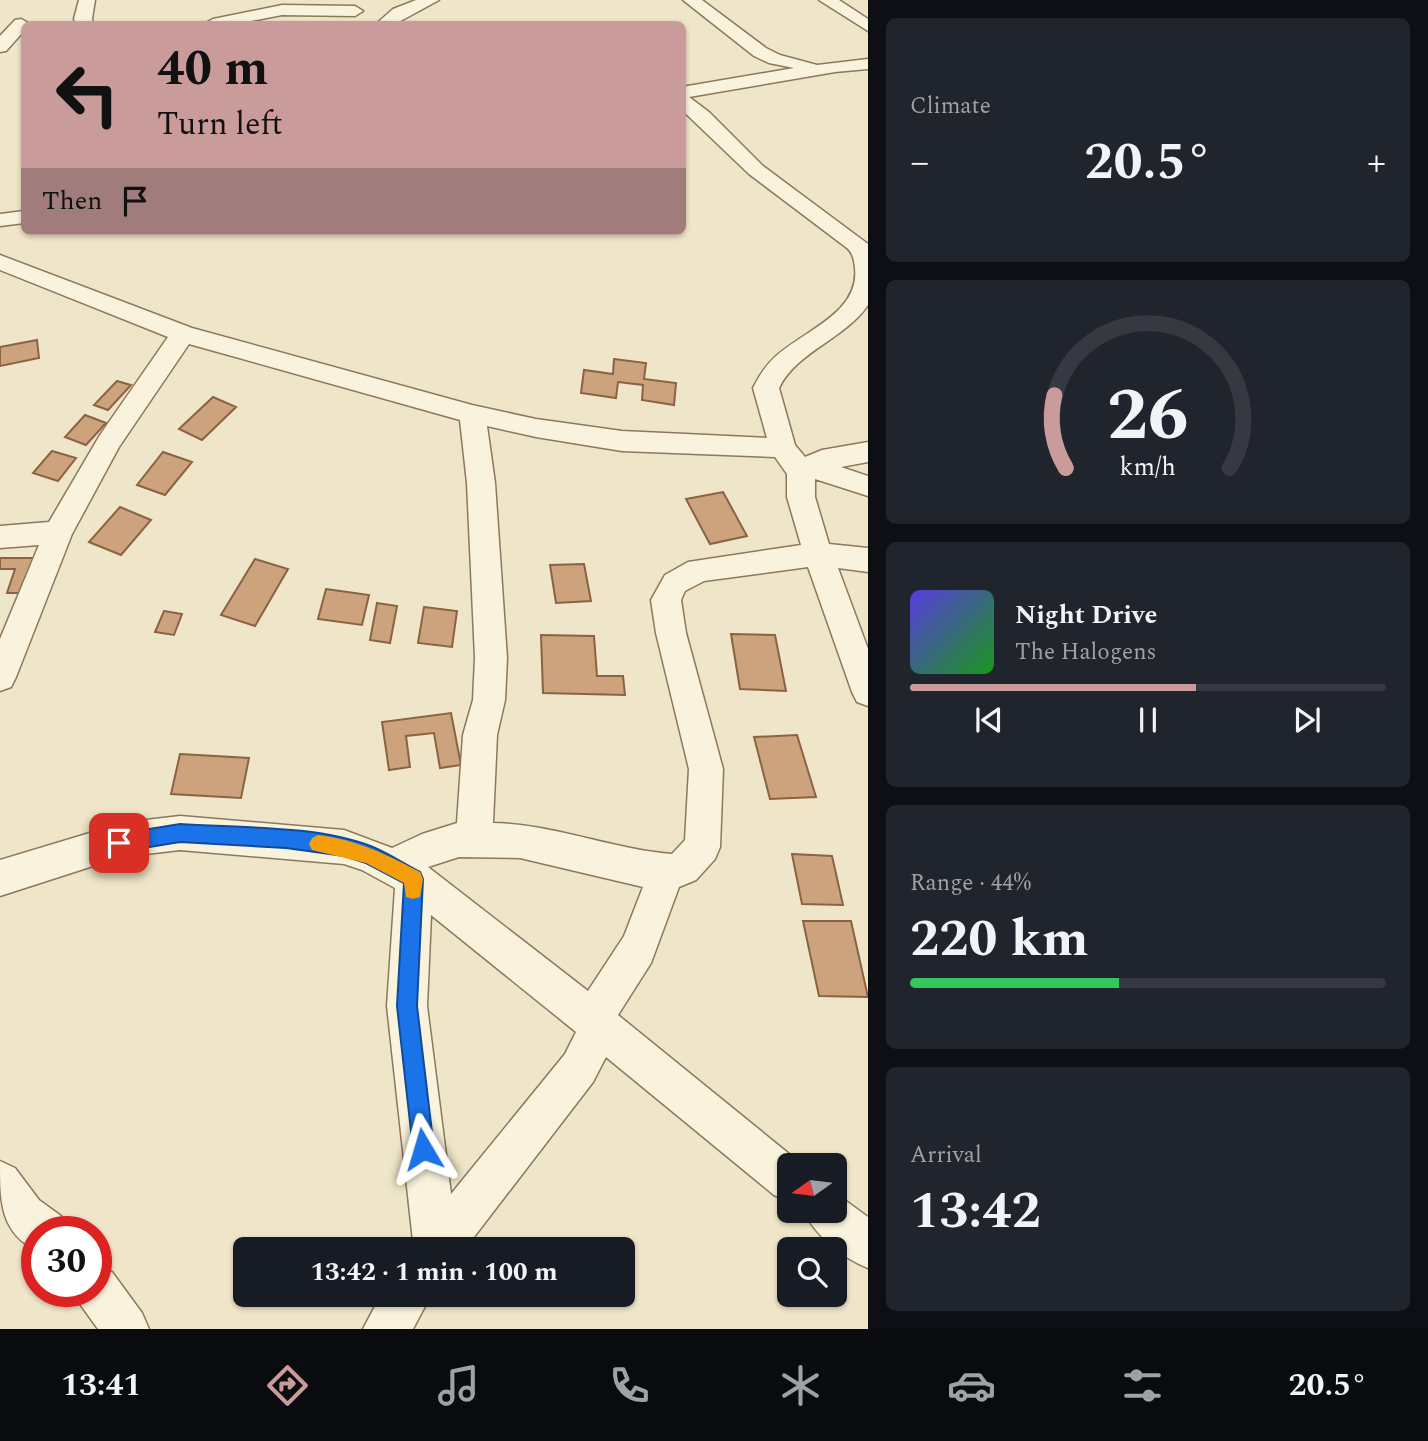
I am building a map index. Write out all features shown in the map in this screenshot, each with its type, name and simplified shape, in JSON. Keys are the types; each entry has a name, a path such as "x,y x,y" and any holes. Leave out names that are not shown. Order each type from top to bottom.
{"street":[{"path":"84,21 87,0"},
{"path":"389,21 399,13 431,0"},
{"path":"691,0 760,52 798,65 835,67"},
{"path":"827,0 868,26"},
{"path":"229,21 282,10 352,5 365,21"},
{"path":"0,21 21,24"},
{"path":"0,47 21,27"},
{"path":"686,92 835,67 868,64"},
{"path":"686,104 702,116 754,169 859,248 867,271 861,303 830,332 776,369 766,388 783,448 805,469 868,486"},
{"path":"2,261 183,334 472,414 536,428 622,441 783,448"},
{"path":"0,677 58,533 109,442 183,334"},
{"path":"472,414 481,483 491,658 489,700 480,735 474,841"},
{"path":"805,469 822,460 868,452"},
{"path":"805,469 801,497 868,692"},
{"path":"0,537 58,533"},
{"path":"435,1237 407,1006 403,873 422,851 459,840 520,841 587,858 665,871 673,872 683,868 702,847 706,769 671,633 666,600 675,583 698,570 819,554 868,560"},
{"path":"0,878 93,849 146,837 180,833 286,840 344,847 370,855 403,873 596,1023 777,1170"},
{"path":"446,1237 579,1068 596,1023 649,930 665,871"},
{"path":"0,1183 26,1216"},
{"path":"841,1223 868,1246"},
{"path":"110,1307 126,1329"},
{"path":"386,1329 400,1307"}],"building":[{"path":"37,340 39,358 0,366 0,347"},
{"path":"614,359 646,363 644,379 676,383 674,405 642,400 643,385 618,382 616,398 581,393 584,370 613,374"},
{"path":"117,381 131,385 108,410 94,405"},
{"path":"213,397 236,407 202,440 179,429"},
{"path":"85,415 106,423 86,445 65,437"},
{"path":"52,451 76,458 58,481 33,473"},
{"path":"163,452 192,462 165,495 137,485"},
{"path":"723,492 747,536 710,544 686,499"},
{"path":"120,507 151,520 121,555 89,542"},
{"path":"0,558 36,558 24,593 7,593 15,569 0,569"},
{"path":"255,559 288,569 255,626 221,615"},
{"path":"584,564 591,601 556,603 550,565"},
{"path":"326,589 369,595 362,625 318,619"},
{"path":"377,603 397,606 390,643 370,640"},
{"path":"424,607 457,611 452,647 418,643"},
{"path":"164,611 182,614 174,635 155,632"},
{"path":"731,634 775,635 786,691 740,689"},
{"path":"541,635 594,636 597,676 623,676 625,695 543,693"},
{"path":"451,713 461,765 440,768 434,733 406,736 410,767 389,770 382,722"},
{"path":"797,735 816,797 770,799 754,737"},
{"path":"180,754 249,758 241,798 171,794"},
{"path":"792,854 832,856 843,905 802,904"},
{"path":"803,921 851,921 868,997 819,996"}],"slow traffic":[{"path":"318,844 344,847 370,855 414,879 413,890"}],"route":[{"path":"119,843 180,833 344,847 370,855 414,879 407,1006 423,1149"}]}
